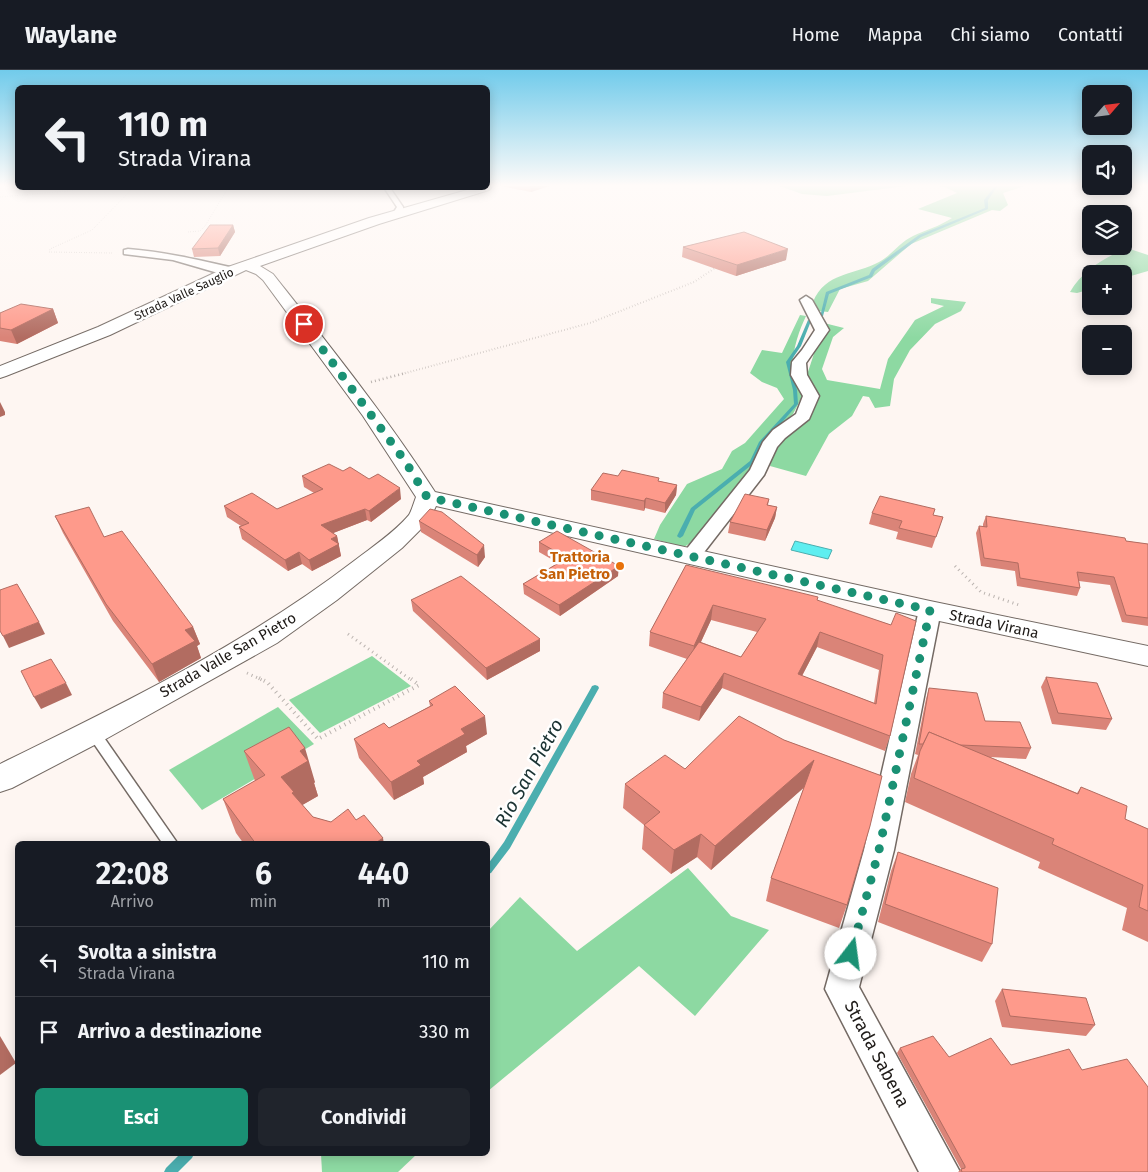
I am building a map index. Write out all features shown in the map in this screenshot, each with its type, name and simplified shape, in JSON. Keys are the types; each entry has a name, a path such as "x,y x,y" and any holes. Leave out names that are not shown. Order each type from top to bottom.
{"street":[{"name":"Strada Valle Sauglio","path":"0,372 104,331 238,268 334,235"},
{"path":"128,252 173,257 208,269 238,268 261,271 268,277 351,387 405,461 427,497"},
{"path":"691,556 758,471 774,440 803,416 811,396 799,375 798,362 808,353 822,330 806,300"},
{"name":"Strada Virana","path":"427,497 930,610 1148,656"},
{"name":"Strada Valle San Pietro","path":"0,779 93,732 267,636 320,599 393,543 421,516 427,497"},
{"name":"Strada Sabena","path":"930,610 879,850 842,989 940,1172"}],"lane":[{"path":"93,732 169,841"}],"path":[{"path":"80,235 50,249 49,252 128,252"},
{"path":"351,387 590,323 694,282 715,268"},
{"path":"245,672 267,682 318,738 419,685 348,634"}],"green space":[{"path":"931,235 911,244 868,281 840,289 828,312 819,311 813,302 818,292 825,285 841,276 879,262 913,236"},
{"path":"1132,250 1148,255 1148,271 1132,276 1132,265 1096,265 1110,256 1132,255"},
{"path":"1081,277 1082,292 1070,292 1075,284"},
{"path":"931,298 966,302 961,311 935,324 910,350 894,379 890,406 875,408 869,397 863,396 852,416 829,434 806,476 770,466 774,448 805,418 806,378 824,323 844,328 833,337 822,369 827,380 880,389 888,359 915,320 944,306 931,303"},
{"path":"800,315 806,316 796,345 793,368 796,380 804,393 793,414 774,433 756,463 695,540 684,547 654,539 660,525 687,484 722,469 732,451 745,443 784,399 777,388 762,382 750,373 762,350 782,353"},
{"path":"372,656 411,686 320,733 289,700"},
{"path":"278,707 314,744 202,810 169,770"},
{"path":"688,868 731,916 769,930 695,1016 639,966 490,1089 490,929 520,897 577,951"},
{"path":"321,1156 415,1156 398,1172 322,1172"}],"water":[{"path":"795,541 832,550 828,559 791,550"}],"building":[{"path":"202,235 226,235 218,248 192,249"},
{"path":"730,235 753,235 788,249 737,265 683,247"},
{"path":"21,304 53,309 11,330 0,328 0,313"},
{"path":"329,464 343,471 350,467 369,479 378,474 400,488 369,511 365,509 321,525 337,536 331,539 339,544 309,560 299,552 285,560 239,527 249,523 224,506 252,493 277,509 323,489 302,476"},
{"path":"622,470 659,478 658,481 677,485 665,503 646,498 644,501 591,490 603,473 618,476"},
{"path":"745,494 769,499 767,505 777,507 767,530 730,522"},
{"path":"880,496 935,509 933,515 943,517 936,537 899,528 902,521 872,513"},
{"path":"89,507 104,537 122,531 193,627 185,630 195,641 152,664 106,604 55,516"},
{"path":"430,509 442,512 484,545 477,555 419,521"},
{"path":"986,516 1125,538 1126,541 1148,544 1148,618 1126,615 1114,577 1077,572 1080,588 1020,578 1018,563 984,558 979,526 987,527"},
{"path":"557,531 619,566 559,605 523,584 567,558 539,542"},
{"path":"686,565 818,597 817,600 891,625 896,613 916,621 890,736 724,673 701,707 663,693 699,642 741,657 766,619 713,605 694,646 650,632","holes":["820,632 883,655 876,704 798,674"]},
{"path":"461,576 540,639 486,668 411,600"},
{"path":"17,584 39,622 3,636 0,631 0,590"},
{"path":"51,659 66,683 34,697 21,671"},
{"path":"1046,677 1097,683 1112,719 1058,713"},
{"path":"455,686 485,716 461,729 465,734 417,761 421,765 391,782 354,739 384,723 389,728 433,705 429,701"},
{"path":"929,688 977,693 985,721 1020,722 1031,748 960,745 929,732 923,744 919,744"},
{"path":"739,716 784,740 882,776 870,826 847,905 771,878 814,760 715,846 701,834 674,850 644,825 660,812 625,784 665,755 685,769"},
{"path":"289,727 305,748 300,751 308,761 281,777 294,792 292,793 313,817 331,822 348,809 356,820 364,815 383,838 378,841 254,841 223,799 265,775 244,751"},
{"path":"929,732 1078,794 1081,787 1127,806 1125,819 1148,829 1148,911 1139,907 1143,885 1052,844 1054,839 914,778 920,751"},
{"path":"898,852 998,888 992,944 885,904"},
{"path":"1002,989 1086,998 1095,1025 1010,1016"},
{"path":"933,1036 949,1057 991,1038 1011,1065 1069,1049 1082,1070 1127,1059 1148,1087 1148,1172 962,1172 961,1169 965,1168 965,1166 900,1048"}],"waterway":[{"name":"Rio San Pietro","path":"821,316 827,293 871,276 873,270 921,235"},
{"name":"Rio San Pietro","path":"680,536 693,509 752,462 761,443 796,404 795,390 788,362 799,346 809,321"},
{"name":"Rio San Pietro","path":"490,867 507,845 595,688"},
{"name":"Rio San Pietro","path":"170,1172 186,1156"}],"place":[{"name":"Trattoria San Pietro","path":"620,566"}],"route":[{"path":"304,324 405,461 427,497 930,610 879,850 851,954"}]}
